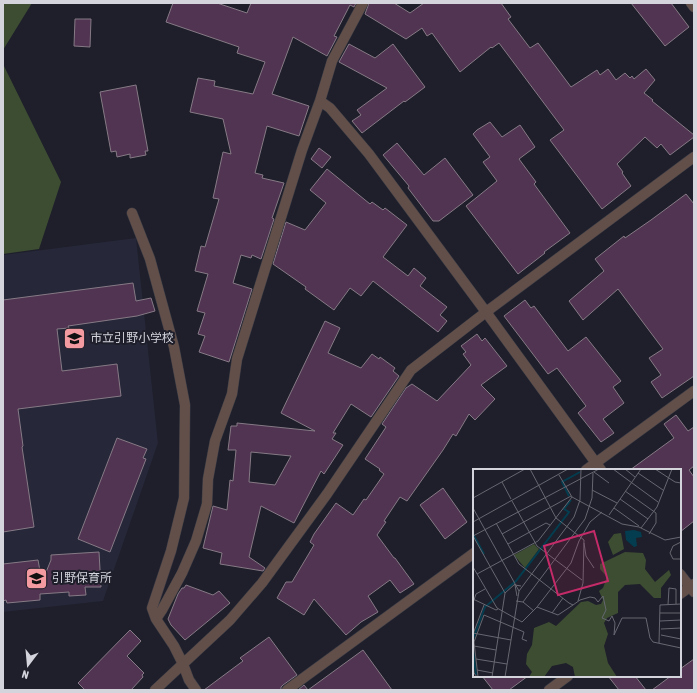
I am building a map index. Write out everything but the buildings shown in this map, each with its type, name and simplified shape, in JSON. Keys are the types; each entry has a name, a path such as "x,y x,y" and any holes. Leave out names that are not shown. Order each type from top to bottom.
{"street":[{"path":"156,619 182,572 196,541 207,504 208,479 215,441 232,394 237,358 302,150 320,101 332,61 363,3"},
{"path":"691,3 694,7"},
{"path":"320,101 330,108 369,154 599,466"},
{"path":"155,690 230,620 262,583 327,494 411,370 486,312 694,157"},
{"path":"132,213 150,259 174,347 185,405 184,498 171,551 152,608 156,619 174,646 189,680 196,690"},
{"path":"589,469 599,466 694,391"},
{"path":"287,690 473,554"},
{"path":"681,575 693,588 681,594"},
{"path":"549,690 567,677"}],"shaded area":[{"path":"136,238 158,443 103,601 3,612 3,255"}],"green space":[{"path":"3,3 32,3 3,50"},
{"path":"3,64 61,182 39,249 3,254"}],"place":[{"name":"市立引野小学校","path":"75,338"},
{"name":"引野保育所","path":"36,578"}]}
